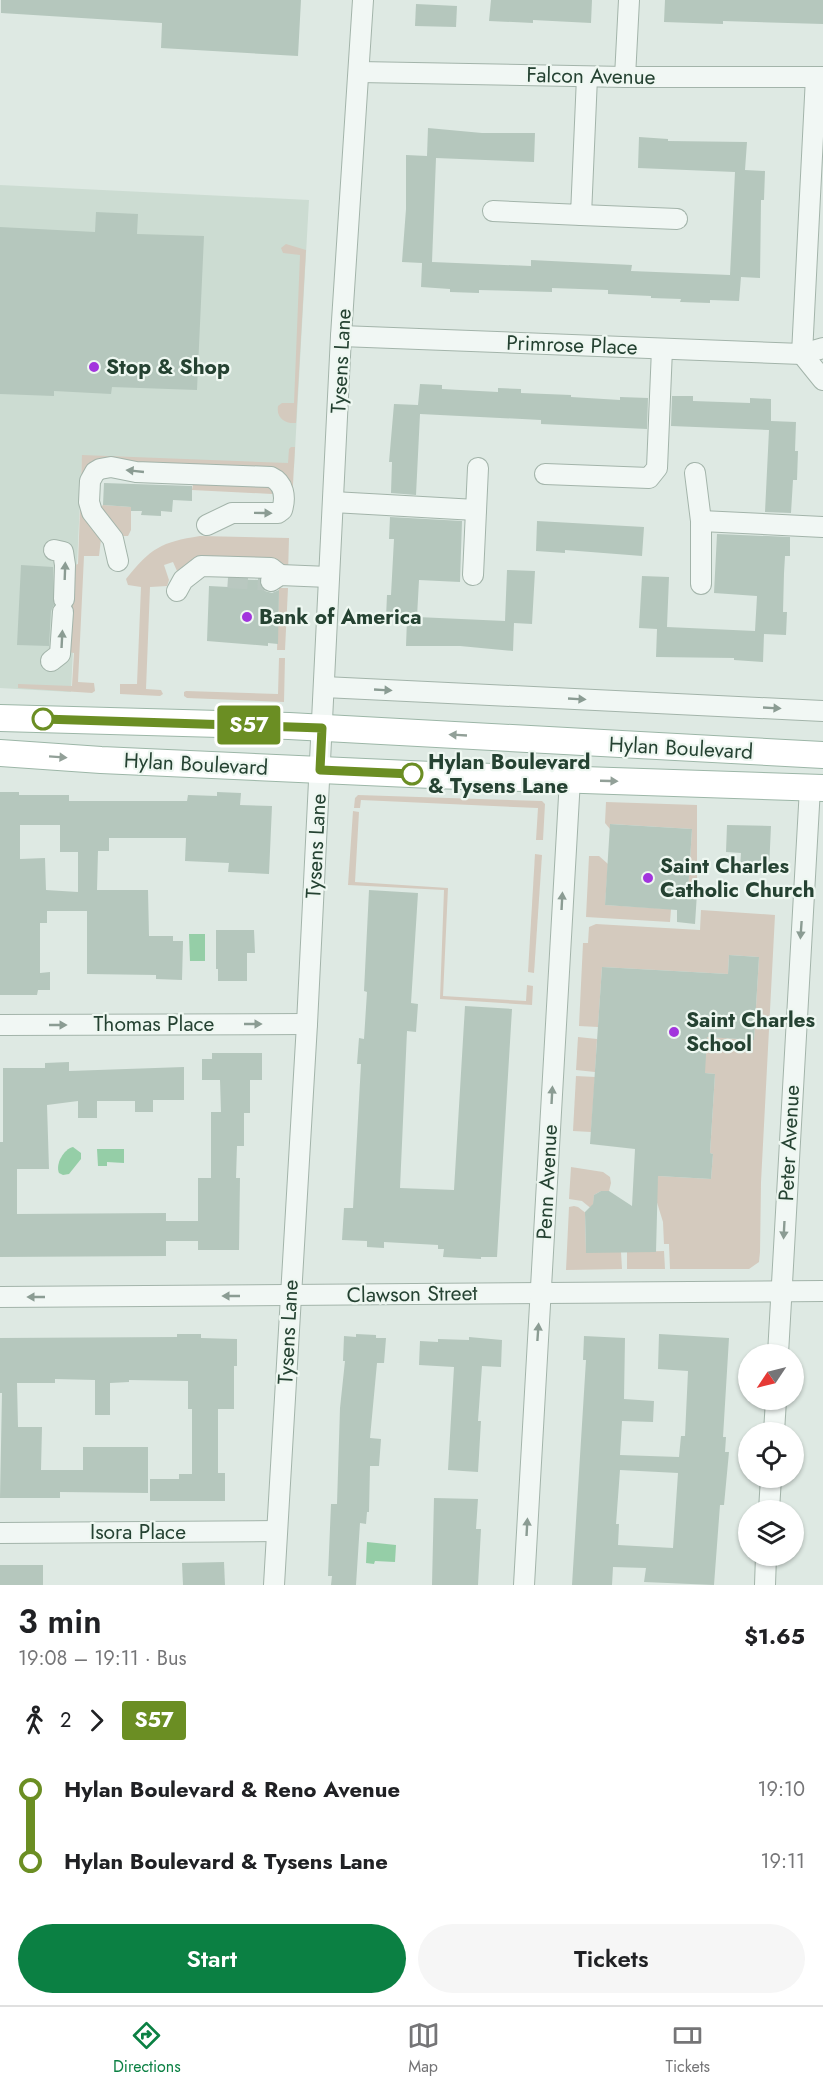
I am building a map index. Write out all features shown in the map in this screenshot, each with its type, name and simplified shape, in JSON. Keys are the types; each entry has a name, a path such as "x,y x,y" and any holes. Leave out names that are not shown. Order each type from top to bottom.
{"main road":[{"name":"Hylan Boulevard","path":"0,718 322,728 823,755"},
{"name":"Hylan Boulevard","path":"0,753 320,770 817,788"}],"street":[{"name":"Tysens Lane","path":"274,1585 307,1024 341,336 363,0"},
{"path":"625,77 629,0"},
{"name":"Falcon Avenue","path":"359,72 625,77 820,77"},
{"path":"581,215 587,76"},
{"path":"820,77 802,354 823,380"},
{"path":"493,211 677,219"},
{"name":"Primrose Place","path":"341,336 802,354 823,348"},
{"path":"545,474 649,478 657,468 662,349"},
{"path":"118,561 113,539 92,512 89,502 90,481 95,472 111,467 136,472 271,477 279,481 284,505 278,513 232,513 207,525"},
{"path":"473,575 478,468"},
{"path":"695,473 701,521 701,584"},
{"path":"333,502 476,510"},
{"path":"701,521 823,527"},
{"path":"51,661 60,654 65,558 63,552 54,550"},
{"path":"177,591 183,580 201,566 271,568 276,578 329,577"},
{"path":"194,572 202,577 228,578"},
{"path":"324,687 823,711"},
{"name":"Penn Avenue","path":"524,1585 570,779"},
{"name":"Peter Avenue","path":"779,1344 817,788"},
{"name":"Thomas Place","path":"0,1025 307,1024"},
{"name":"Clawson Street","path":"0,1297 823,1292"},
{"name":"Isora Place","path":"0,1533 277,1531"},
{"path":"765,1585 766,1566"}],"shaded area":[{"path":"0,185 309,200 294,468 82,459 71,692 0,688"},
{"path":"286,244 306,250 296,423 282,419 278,414 278,406 282,403 294,403 300,255 283,253 281,248"},
{"path":"291,447 295,447 292,503 286,487 90,468 101,539 99,556 84,556 78,682 94,683 95,691 92,693 18,688 18,684 72,686 74,653 68,652 72,566 78,564 82,455 288,463"},
{"path":"193,484 261,484 270,487 273,493 192,490"},
{"path":"103,505 131,507 131,530 128,536 123,536 110,522 101,507"},
{"path":"200,536 289,538 288,574 190,563 177,571 173,562 164,565 169,580 167,586 150,587 146,689 161,690 163,694 160,696 120,694 120,684 137,684 141,587 128,585 126,579 150,553 158,548"},
{"path":"279,588 288,588 285,650 277,650"},
{"path":"279,658 285,658 284,702 187,698 184,696 186,691 278,694"},
{"path":"358,795 542,801 545,804 543,840 536,840 538,808 361,800 360,808 354,808 355,798"},
{"path":"606,802 697,805 697,893 688,892 692,829 611,824 610,829 605,823"},
{"path":"353,811 359,812 355,882 448,888 443,996 526,1001 527,985 533,986 532,1005 440,999 444,890 348,885"},
{"path":"535,854 542,855 534,973 528,972"},
{"path":"589,856 599,856 608,864 605,905 671,909 670,922 586,917"},
{"path":"701,910 775,915 761,1182 760,1252 759,1262 749,1269 670,1269 669,1244 664,1244 663,1222 655,1196 658,1176 711,1179 713,1154 710,1153 715,1074 705,1073 664,1034 754,1040 759,957 729,955 728,974 602,967 598,1027 579,1026 583,943 588,943 589,927 596,924 700,930"},
{"path":"189,934 205,934 205,961 190,961"},
{"path":"578,1037 597,1039 595,1072 576,1070"},
{"path":"576,1076 595,1077 591,1132 573,1131"},
{"path":"73,1147 81,1153 81,1159 69,1174 63,1175 59,1173 59,1161 66,1151"},
{"path":"97,1149 124,1149 124,1163 107,1162 107,1166 98,1166"},
{"path":"571,1167 603,1172 610,1177 609,1191 601,1191 594,1195 593,1210 582,1201 569,1199"},
{"path":"574,1206 587,1214 585,1217 586,1252 621,1252 622,1269 566,1270 569,1207"},
{"path":"664,1251 665,1269 627,1269 627,1252"},
{"path":"367,1542 396,1545 395,1562 366,1563"}],"building":[{"path":"1,0 301,0 298,56 161,48 162,23 1,13"},
{"path":"491,0 592,0 591,23 533,20 533,23 489,21"},
{"path":"665,0 823,0 823,24 664,22"},
{"path":"416,4 457,6 456,27 415,26"},
{"path":"428,128 482,133 535,133 534,162 436,158 432,262 531,266 531,260 632,265 631,271 730,275 735,172 638,168 639,137 668,139 668,141 747,142 745,170 765,171 764,200 761,200 760,278 741,277 739,301 710,300 710,303 608,294 608,290 552,288 552,292 479,290 479,293 450,292 450,289 421,287 422,263 402,262 406,209 406,155 427,156"},
{"path":"96,212 138,214 137,234 204,236 197,390 112,387 111,394 54,391 54,396 0,394 0,227 95,232"},
{"path":"420,384 442,385 442,389 498,392 498,388 521,389 521,393 571,395 571,397 620,400 620,397 648,398 647,429 541,424 541,420 420,414 416,495 391,493 392,462 389,462 394,404 418,405"},
{"path":"672,396 693,396 693,401 750,403 750,398 771,399 771,421 796,422 797,480 793,480 791,513 765,512 769,430 671,426"},
{"path":"104,483 192,486 192,501 173,500 172,512 161,511 161,516 141,515 142,511 131,511 131,507 103,505"},
{"path":"390,517 462,521 460,582 419,580 417,617 505,621 507,570 535,571 532,624 514,623 513,651 460,646 406,646 407,619 386,618 387,595 391,595 394,539 389,539"},
{"path":"537,521 644,527 642,556 565,550 565,553 536,551"},
{"path":"717,534 790,537 790,556 785,556 784,573 783,612 787,612 786,635 764,634 763,662 734,660 734,658 656,657 657,629 639,628 642,576 669,577 667,627 755,631 757,596 714,593"},
{"path":"21,565 53,567 54,605 51,611 49,646 17,645"},
{"path":"228,579 259,580 265,591 272,593 279,590 278,644 268,643 268,646 207,641 209,586 228,587"},
{"path":"0,792 19,792 19,795 69,795 69,801 187,801 188,795 217,796 217,792 241,793 240,805 272,806 269,874 228,872 229,863 185,861 186,838 109,838 109,851 98,851 97,890 148,890 149,936 173,936 173,941 183,941 182,980 156,979 156,975 87,974 87,911 47,911 47,923 40,923 40,973 50,972 50,990 38,990 37,995 0,995","holes":["20,825 60,825 60,852 78,852 78,892 46,890 45,858 20,859"]},
{"name":"Saint Charles Catholic Church","path":"610,824 692,829 688,892 697,893 695,924 677,922 677,910 605,905"},
{"path":"727,825 771,826 769,869 740,868 741,853 726,852"},
{"path":"369,890 418,893 411,1003 418,1004 416,1032 407,1031 400,1188 454,1190 465,1006 512,1009 497,1257 481,1257 481,1259 443,1257 444,1249 438,1249 438,1245 384,1242 384,1248 367,1247 367,1241 342,1240 344,1208 353,1208 361,1064 357,1064 359,1038 364,1039"},
{"path":"216,930 254,930 255,953 247,953 247,981 218,981"},
{"path":"729,955 759,957 754,1040 707,1037 705,1073 715,1074 710,1153 713,1154 711,1179 658,1176 656,1252 586,1253 585,1212 593,1204 594,1195 601,1191 609,1191 632,1206 635,1149 590,1144 602,967 728,974"},
{"path":"212,1053 262,1053 262,1080 250,1080 250,1113 244,1113 244,1146 237,1146 236,1178 240,1178 239,1250 198,1250 198,1241 166,1241 166,1256 0,1257 0,1142 3,1142 3,1068 45,1068 45,1063 69,1062 69,1071 184,1067 184,1100 153,1100 153,1112 135,1112 135,1101 97,1101 97,1118 78,1118 78,1101 47,1105 49,1169 17,1169 17,1214 166,1213 166,1221 198,1221 198,1178 211,1178 211,1112 221,1112 220,1080 202,1080 202,1059 212,1059"},
{"path":"177,1334 201,1334 201,1338 237,1339 237,1366 234,1366 234,1409 218,1409 218,1473 225,1473 225,1501 150,1501 150,1479 179,1479 179,1474 192,1474 192,1409 188,1409 188,1381 129,1380 129,1382 110,1383 110,1415 95,1415 95,1380 55,1379 55,1383 17,1383 18,1427 42,1427 41,1470 83,1470 83,1447 148,1447 148,1493 60,1492 60,1498 0,1498 2,1393 0,1393 0,1338 177,1337"},
{"path":"356,1334 386,1338 384,1363 377,1363 370,1438 381,1439 379,1466 370,1466 369,1512 367,1512 366,1524 360,1523 356,1585 331,1585 332,1576 328,1576 331,1504 337,1504 340,1408 345,1361 343,1361 344,1336 356,1337"},
{"path":"659,1334 729,1338 723,1437 726,1437 725,1452 729,1452 724,1505 720,1505 714,1585 644,1582 646,1568 613,1567 612,1585 572,1585 586,1360 583,1360 584,1336 625,1338 624,1399 654,1401 653,1422 622,1421 620,1455 679,1457 681,1436 685,1436 688,1371 658,1369","holes":["620,1470 678,1473 673,1548 618,1545 619,1524 616,1524"]},
{"path":"469,1337 502,1340 501,1367 482,1366 478,1421 481,1421 478,1472 448,1470 454,1367 419,1365 420,1341 469,1340"},
{"path":"434,1498 478,1499 476,1529 481,1529 478,1585 432,1585"},
{"path":"224,1562 225,1585 183,1585 182,1563"},
{"path":"0,1565 43,1565 43,1585 0,1585"}],"tunnel":[{"path":"228,578 271,581"}],"bus line":[{"name":"S57","path":"43,719 322,728 320,770 412,774"}],"place":[{"name":"Stop & Shop","path":"94,367"},
{"name":"Bank of America","path":"247,617"},
{"name":"Hylan Boulevard & Tysens Lane","path":"412,774"},
{"name":"Saint Charles Catholic Church","path":"648,878"},
{"name":"Saint Charles School","path":"674,1032"}]}
